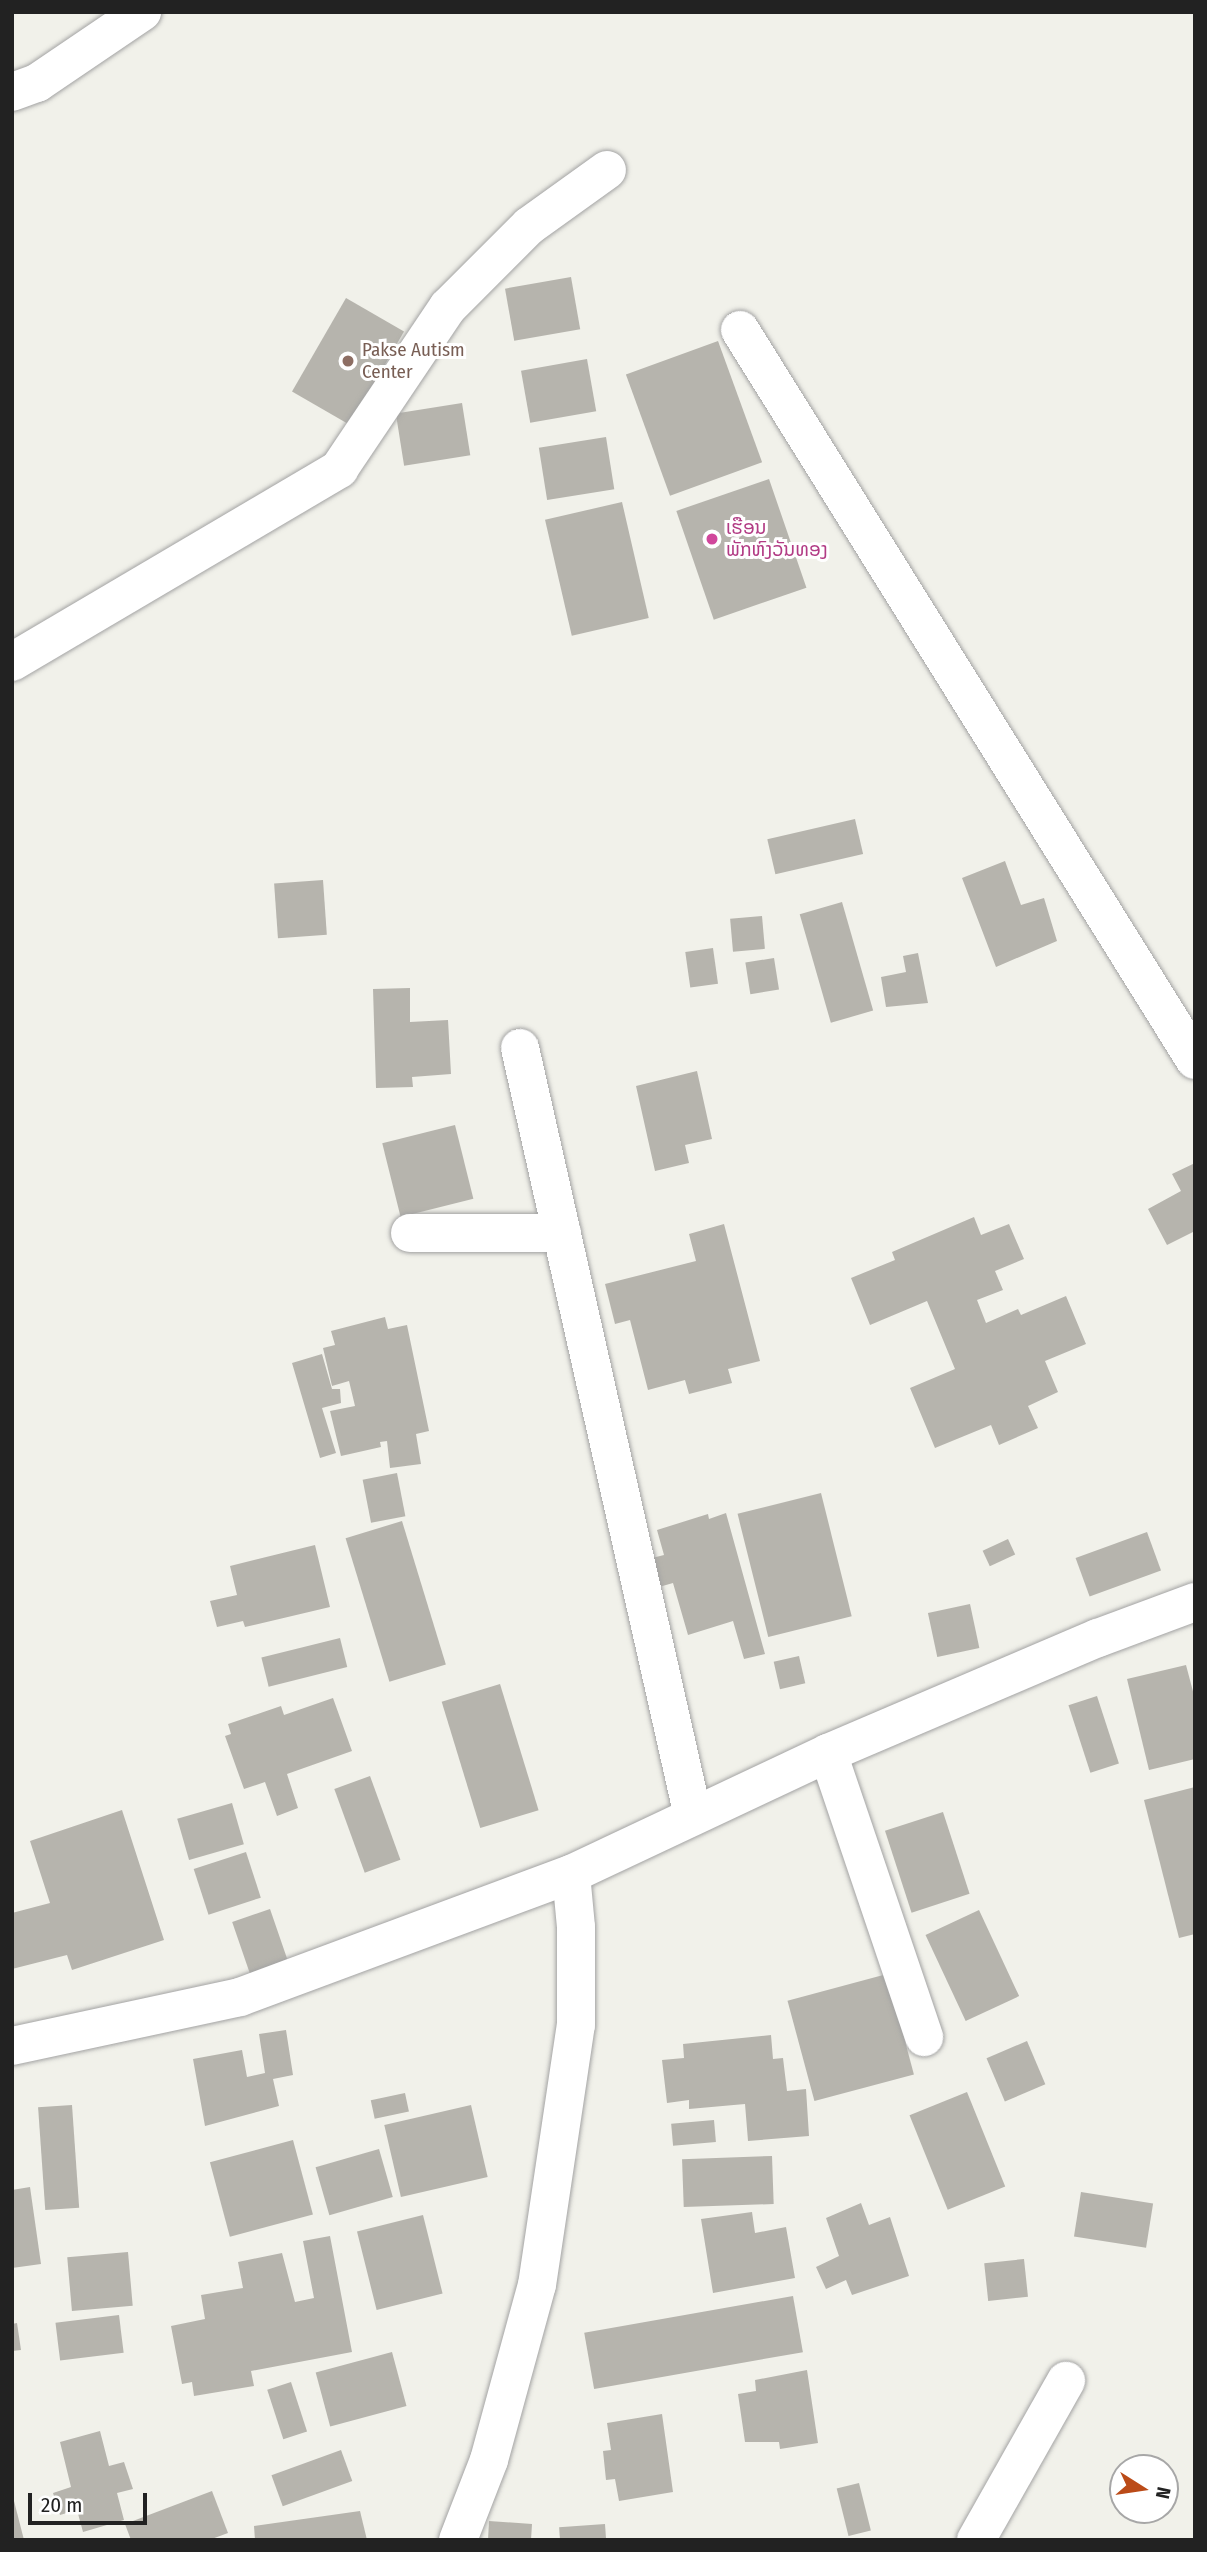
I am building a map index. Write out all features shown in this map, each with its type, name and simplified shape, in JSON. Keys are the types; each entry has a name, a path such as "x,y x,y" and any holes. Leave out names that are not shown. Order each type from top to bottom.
{"street":[{"path":"12,92 37,83 142,12"},
{"path":"12,663 339,469 448,307 529,226 607,170"},
{"path":"740,330 1195,1060"},
{"path":"520,1048 693,1816"},
{"path":"410,1233 562,1233"},
{"path":"12,2046 240,1997 571,1874 828,1753 1098,1638 1195,1602"},
{"path":"828,1753 924,2037"},
{"path":"458,2540 489,2459 537,2285 576,2025 576,1927 571,1874"},
{"path":"976,2540 1066,2381"}],"building":[{"path":"571,277 580,329 514,341 505,289"},
{"name":"Pakse Autism Center","path":"346,298 404,332 350,425 292,392"},
{"path":"718,341 762,462 670,496 626,375"},
{"path":"587,359 596,411 530,423 521,371"},
{"path":"462,403 470,455 404,466 396,413"},
{"path":"606,437 614,489 547,500 539,448"},
{"path":"769,479 806,588 714,620 676,511"},
{"path":"622,502 649,618 572,636 545,520"},
{"path":"855,819 863,854 775,874 767,839"},
{"path":"1005,861 1021,905 1044,898 1057,941 996,967 962,878"},
{"path":"323,880 327,935 278,938 274,883"},
{"path":"842,902 873,1011 831,1023 800,914"},
{"path":"762,916 765,949 733,952 730,919"},
{"path":"713,948 718,984 690,988 685,952"},
{"path":"918,953 928,1003 886,1007 881,977 906,972 903,956"},
{"path":"774,958 779,990 750,994 745,963"},
{"path":"410,988 410,1022 448,1020 451,1074 412,1077 413,1087 376,1088 373,989"},
{"path":"697,1071 712,1139 685,1145 689,1163 655,1171 636,1086"},
{"path":"455,1125 473,1199 401,1217 382,1143"},
{"path":"1195,1163 1195,1231 1167,1245 1148,1209 1181,1191 1172,1174"},
{"path":"974,1217 981,1235 1009,1224 1024,1259 995,1271 1003,1290 977,1300 986,1323 1018,1309 1021,1315 1066,1296 1086,1344 1045,1361 1058,1392 1028,1406 1038,1428 999,1445 991,1425 935,1448 910,1388 955,1369 927,1301 870,1325 851,1278 895,1260 892,1252"},
{"path":"724,1224 760,1361 728,1369 732,1383 689,1394 685,1380 648,1390 630,1320 615,1324 605,1284 696,1261 689,1234"},
{"path":"385,1317 388,1329 407,1325 429,1431 416,1434 421,1464 390,1468 387,1441 380,1442 381,1447 341,1456 330,1411 355,1406 349,1381 332,1386 323,1348 335,1345 331,1331"},
{"path":"322,1354 332,1389 340,1389 341,1403 322,1408 336,1453 320,1458 292,1363"},
{"path":"397,1473 405,1516 371,1523 363,1480"},
{"path":"821,1493 852,1616 768,1637 738,1514"},
{"path":"726,1513 765,1654 744,1659 733,1621 688,1635 673,1583 659,1587 652,1558 664,1555 657,1530 708,1514 709,1519"},
{"path":"402,1521 446,1664 389,1682 346,1538"},
{"path":"1147,1532 1161,1571 1090,1597 1076,1558"},
{"path":"1008,1539 1015,1554 990,1566 983,1551"},
{"path":"315,1545 330,1607 245,1627 243,1621 217,1627 210,1601 237,1595 230,1566"},
{"path":"970,1604 979,1648 937,1657 928,1613"},
{"path":"340,1638 347,1667 269,1687 261,1658"},
{"path":"799,1656 805,1683 780,1689 774,1662"},
{"path":"1186,1665 1195,1699 1195,1759 1149,1770 1127,1679"},
{"path":"500,1684 539,1810 480,1828 442,1702"},
{"path":"1097,1696 1119,1764 1090,1773 1068,1705"},
{"path":"333,1698 352,1751 287,1774 298,1808 277,1816 265,1782 244,1789 225,1736 231,1734 228,1724 281,1706 284,1715"},
{"path":"370,1776 400,1860 365,1873 334,1789"},
{"path":"1195,1787 1195,1934 1179,1938 1144,1800"},
{"path":"232,1803 244,1844 189,1860 177,1819"},
{"path":"122,1810 164,1940 72,1970 67,1955 12,1969 12,1913 50,1903 30,1841"},
{"path":"943,1812 970,1894 912,1913 885,1831"},
{"path":"246,1852 261,1898 209,1915 194,1869"},
{"path":"270,1909 290,1967 252,1980 232,1922"},
{"path":"979,1910 1019,1996 966,2021 926,1935"},
{"path":"887,1974 914,2074 814,2101 788,2001"},
{"path":"286,2030 293,2075 273,2079 279,2106 205,2126 193,2059 242,2050 247,2077 265,2073 259,2034"},
{"path":"771,2035 773,2059 783,2058 787,2091 806,2089 809,2136 748,2141 745,2104 689,2109 689,2100 667,2103 662,2060 684,2058 683,2044"},
{"path":"1027,2041 1045,2084 1005,2101 986,2058"},
{"path":"967,2092 1005,2187 948,2210 910,2115"},
{"path":"405,2093 409,2112 375,2119 371,2100"},
{"path":"72,2105 79,2208 45,2210 38,2107"},
{"path":"471,2105 488,2177 401,2197 384,2125"},
{"path":"714,2120 716,2142 673,2146 671,2124"},
{"path":"293,2140 313,2214 230,2237 210,2162"},
{"path":"379,2149 393,2197 329,2215 316,2167"},
{"path":"772,2156 774,2204 684,2207 682,2159"},
{"path":"30,2187 41,2264 12,2268 12,2190"},
{"path":"1081,2192 1153,2203 1146,2248 1074,2236"},
{"path":"861,2203 869,2225 890,2217 909,2276 852,2295 846,2280 826,2289 816,2267 839,2256 826,2218"},
{"path":"752,2212 755,2233 786,2227 795,2278 713,2293 701,2219"},
{"path":"423,2215 443,2294 377,2310 357,2231"},
{"path":"330,2236 352,2352 251,2371 254,2386 194,2396 192,2382 182,2384 171,2326 205,2319 201,2295 243,2288 238,2262 282,2253 295,2302 314,2298 303,2241"},
{"path":"128,2252 133,2306 72,2311 67,2257"},
{"path":"1024,2259 1028,2297 988,2301 984,2263"},
{"path":"793,2296 803,2352 594,2389 584,2333"},
{"path":"119,2315 124,2353 60,2361 55,2323"},
{"path":"17,2323 21,2350 12,2351 12,2324"},
{"path":"392,2352 406,2406 330,2427 316,2372"},
{"path":"807,2370 818,2443 780,2449 779,2442 745,2442 738,2394 756,2391 755,2380"},
{"path":"291,2382 307,2431 283,2439 267,2390"},
{"path":"662,2414 673,2492 619,2501 615,2479 606,2480 603,2451 611,2450 607,2423"},
{"path":"100,2431 109,2466 124,2462 133,2489 117,2493 124,2520 83,2532 77,2510 60,2515 53,2493 71,2487 60,2442"},
{"path":"341,2450 352,2481 283,2506 271,2475"},
{"path":"859,2483 871,2531 849,2536 837,2489"},
{"path":"212,2491 228,2533 209,2540 131,2540 125,2524"},
{"path":"13,2497 24,2540 12,2540"},
{"path":"360,2511 367,2540 255,2540 254,2526"},
{"path":"489,2521 532,2524 531,2540 488,2540"},
{"path":"605,2524 606,2540 560,2540 559,2527"}],"place":[{"name":"Pakse Autism Center","path":"348,361"},
{"name":"ເຮືອນ ພັກຫົງວັນທອງ","path":"712,539"}]}
